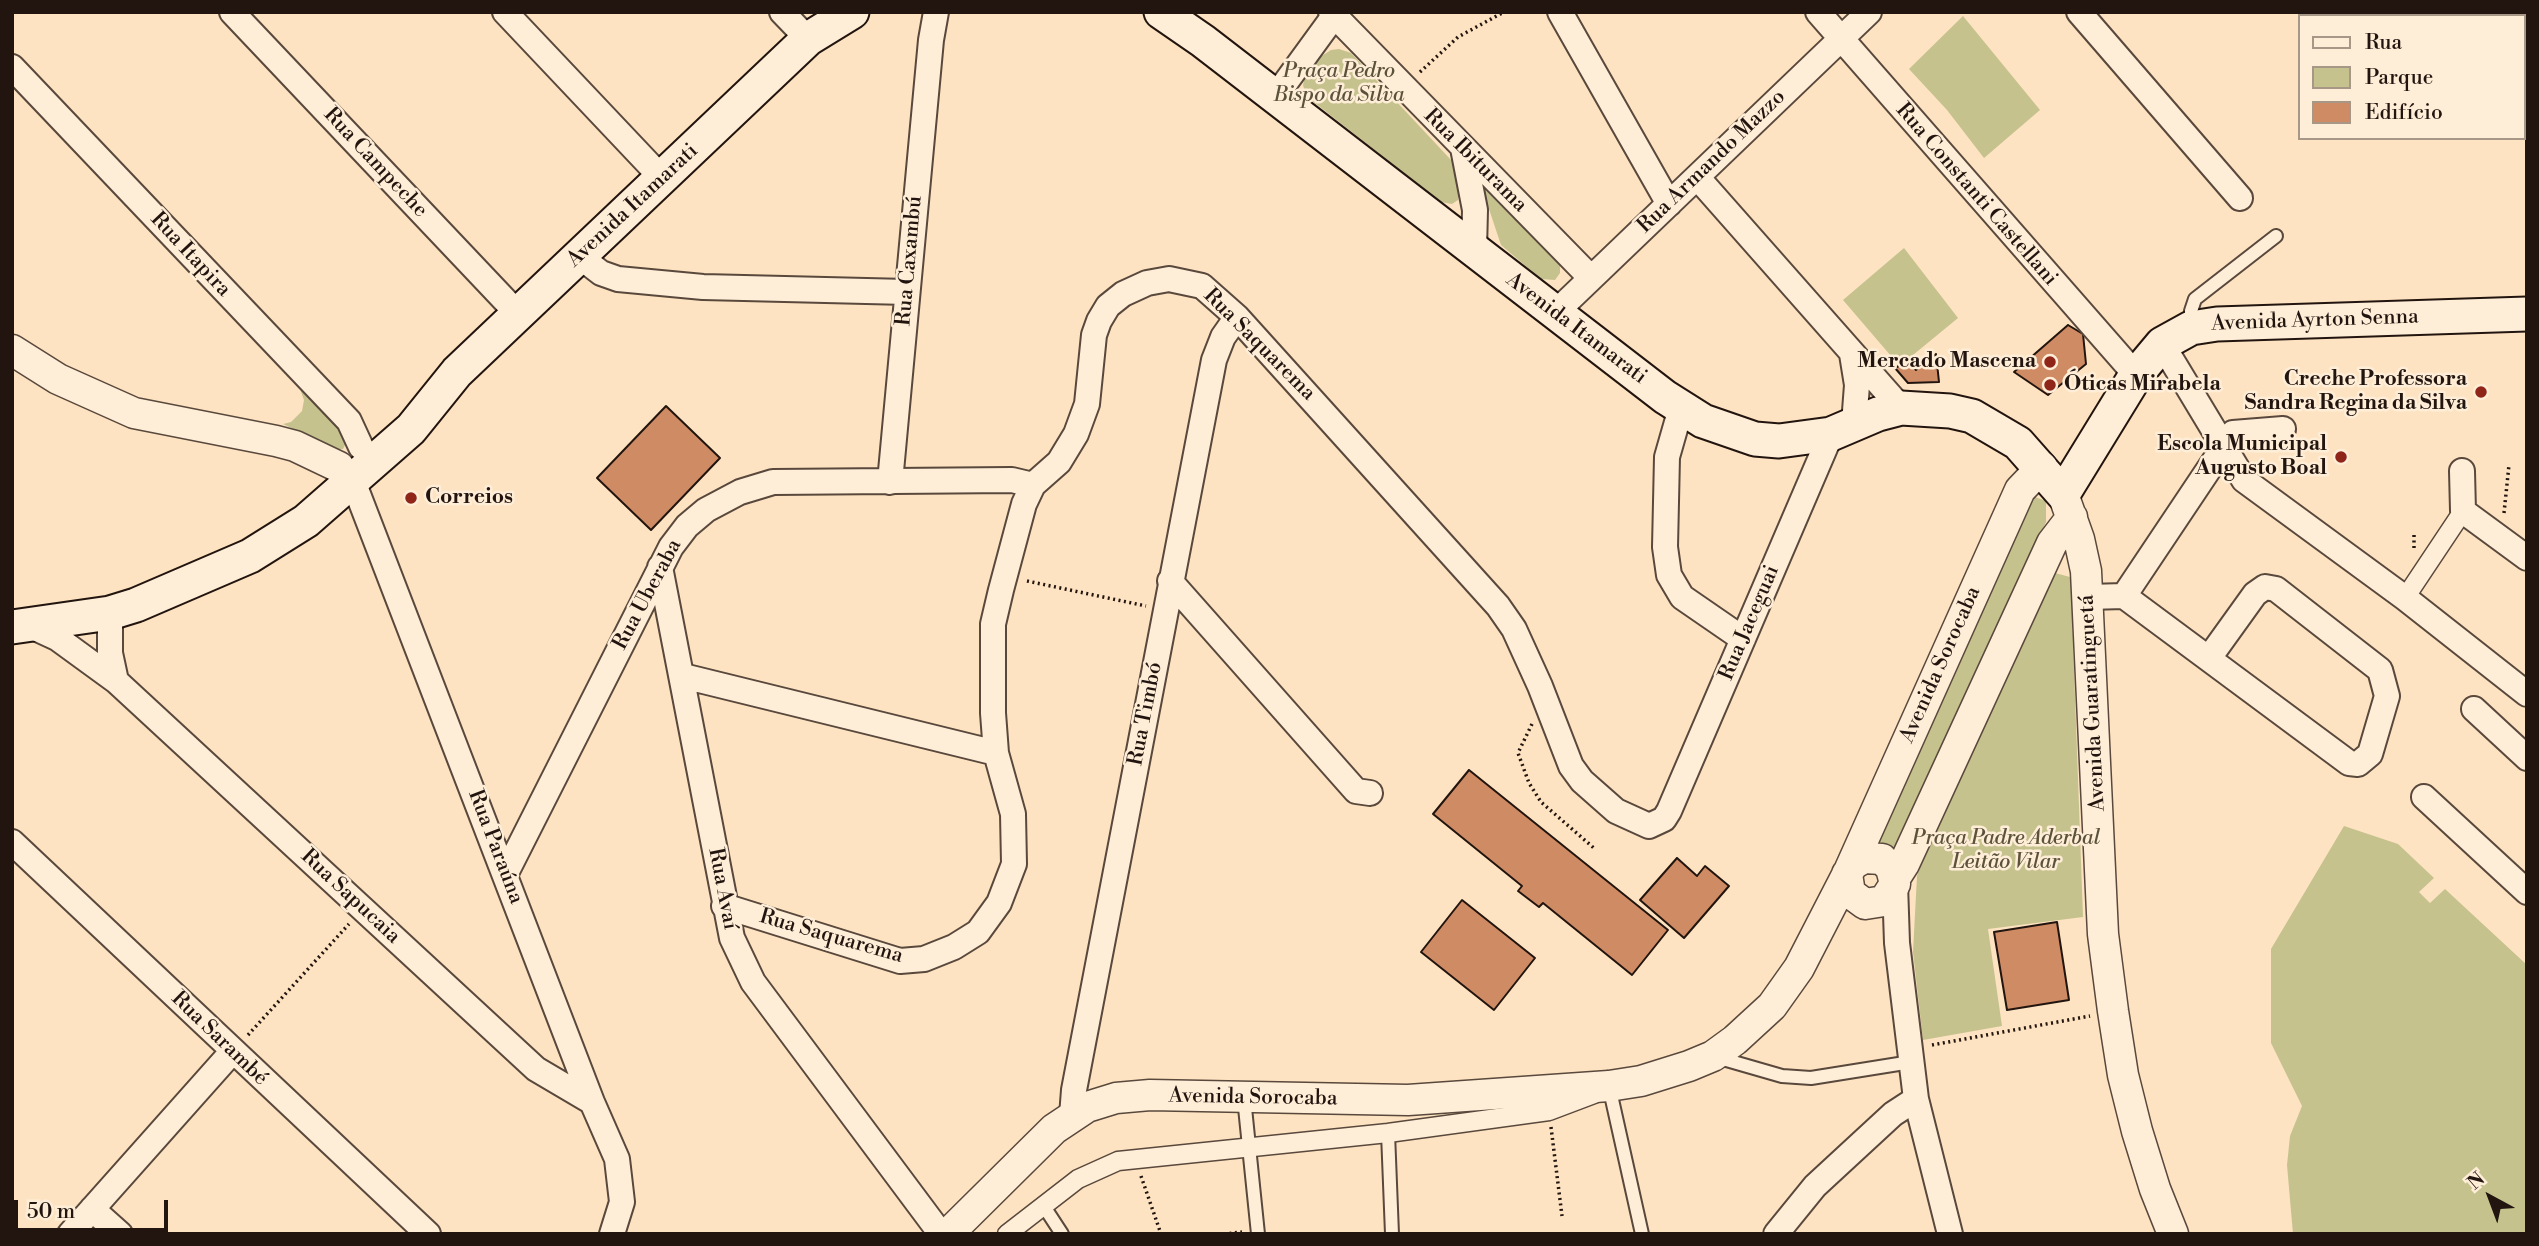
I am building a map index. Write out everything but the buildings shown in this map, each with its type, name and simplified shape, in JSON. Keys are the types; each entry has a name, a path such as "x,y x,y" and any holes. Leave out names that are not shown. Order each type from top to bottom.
{"main road":[{"name":"Avenida Itamarati","path":"22,626 110,613 136,605 271,544 318,512 351,465 411,429 457,372 662,178 816,26 852,12"},
{"name":"Avenida Itamarati","path":"1161,12 1681,408 1730,433 1779,441 1843,429 1901,408 1950,411 1972,416 2018,443 2042,467"},
{"name":"Avenida Ayrton Senna","path":"2068,506 2136,376 2162,344 2191,328 2217,324 2527,314"},
{"name":"Avenida Guaratinguetá","path":"2042,467 2068,506"}],"street":[{"name":"Rua Campeche","path":"232,12 519,314"},
{"path":"505,12 662,178"},
{"path":"782,12 816,26"},
{"path":"916,12 931,40"},
{"name":"Rua Caxambú","path":"890,482 931,40 936,12"},
{"path":"1560,12 1669,204"},
{"name":"Rua Constanti Castellani","path":"1818,12 2136,376"},
{"name":"Rua Armando Mazzo","path":"1556,312 1869,12"},
{"path":"2079,12 2240,198"},
{"path":"1275,97 1333,14"},
{"name":"Rua Ibiturama","path":"1333,14 1591,278"},
{"name":"Rua Itapira","path":"12,67 349,421 351,465"},
{"path":"1463,148 1475,210 1474,250"},
{"path":"1697,177 1901,408"},
{"path":"579,256 601,273 618,279 703,287 907,292"},
{"name":"Rua Saquarema","path":"724,906 900,961 924,959 954,947 978,932 999,903 1014,864 1013,814 996,754 991,682 993,624 1004,576 1024,504 1033,485 1059,462 1076,434 1087,404 1094,335 1108,306 1123,294 1147,283 1169,279 1184,281 1214,293 1498,606 1514,629 1571,766 1599,797 1635,822 1649,826 1664,819 1669,811"},
{"name":"Rua Timbó","path":"1072,1116 1074,1090 1214,360 1223,337 1237,317"},
{"path":"2162,344 2223,450 2244,480 2405,598 2527,694"},
{"path":"12,350 58,379 134,413 276,441 351,465"},
{"name":"Rua Jaceguai","path":"1669,811 1743,639 1843,429 1857,385 1851,353"},
{"path":"1681,408 1667,457 1665,547 1669,575 1682,597 1743,639"},
{"path":"2124,596 2233,433 2283,429"},
{"name":"Rua Paraúna","path":"351,465 592,1102 611,1141 621,1174 622,1202 612,1234"},
{"name":"Avenida Sorocaba","path":"948,1234 1038,1144 1072,1116 1102,1102 1129,1096 1408,1100 1609,1086 1664,1075 1713,1056 1772,1006 1791,981 1849,872 2020,490 2042,467"},
{"path":"2405,598 2463,511 2462,471"},
{"name":"Rua Uberaba","path":"506,873 660,566 687,526 706,510 740,492 774,482 1012,480 1033,485"},
{"path":"1868,904 1884,901 1904,864 2068,506"},
{"name":"Avenida Guaratinguetá","path":"2068,506 2083,557 2088,597 2103,934 2113,1011 2123,1075 2137,1131 2173,1234"},
{"path":"2463,511 2527,558"},
{"name":"Rua Avaí","path":"660,566 732,938 753,982 941,1234"},
{"path":"1170,581 1356,791 1370,793"},
{"path":"2088,597 2124,596 2349,763 2358,764 2370,754 2386,706 2387,687 2374,663 2276,589 2259,589 2209,658"},
{"path":"110,613 110,653 116,681"},
{"name":"Rua Sapucaia","path":"22,626 57,638 116,681 536,1069 592,1102"},
{"path":"683,676 996,754"},
{"path":"2474,709 2527,758"},
{"path":"2424,797 2527,892"},
{"name":"Rua Sarambé","path":"12,842 428,1234"},
{"path":"1897,943 1886,922 1868,904 1850,893 1849,872 1858,860 1877,857 1888,863 1895,881 1897,943 1916,1099 1950,1234"},
{"name":"Avenida Sorocaba","path":"1817,933 1845,910 1868,904"},
{"path":"70,1234 232,1052"},
{"name":"Avenida Sorocaba","path":"1007,1234 1043,1205 1096,1169 1135,1157 1388,1132 1549,1111 1609,1086"},
{"path":"1776,1234 1815,1186 1893,1114 1916,1099"},
{"path":"92,1209 120,1234"}],"lane":[{"path":"2191,328 2191,311 2195,299 2276,236"},
{"path":"1713,1056 1782,1076 1811,1078 1910,1056"},
{"path":"1609,1086 1642,1234"},
{"path":"1244,1098 1258,1234"},
{"path":"1388,1132 1392,1234"},
{"path":"1043,1205 1062,1234"}],"path":[{"path":"1403,88 1458,37 1504,12"},
{"path":"2501,539 2509,465"},
{"path":"2414,536 2414,552"},
{"path":"1004,576 1166,610"},
{"path":"1546,702 1524,736 1518,753 1529,783 1541,803 1595,849"},
{"path":"232,1052 363,909"},
{"path":"1910,1056 2113,1011"},
{"path":"1549,1111 1562,1216"},
{"path":"1135,1157 1161,1234"}],"green space":[{"path":"2366,12 2527,12 2527,134 2525,14"},
{"path":"1963,16 2040,110 1984,158 1947,110 1909,69"},
{"name":"Praça Pedro Bispo da Silva","path":"1339,49 1351,53 1452,161 1460,181 1458,200 1452,204 1441,202 1306,96 1303,85 1305,77 1317,59 1331,50"},
{"path":"1486,187 1560,264 1560,273 1555,280 1541,279 1501,245 1483,191"},
{"path":"1904,248 1958,318 1913,355 1897,363 1843,300"},
{"path":"299,386 339,427 346,443 343,449 334,449 283,424 291,422 302,411 304,400"},
{"path":"2035,497 2046,501 2046,522 1895,859 1870,848 2029,499"},
{"name":"Praça Padre Aderbal Leitão Vilar","path":"2055,573 2070,577 2071,586 2083,917 1988,929 2002,1026 1923,1040 1913,952 1917,876 1931,836 2045,581"},
{"path":"2344,826 2398,844 2434,878 2419,892 2430,903 2445,889 2527,965 2527,1234 2293,1234 2287,1165 2290,1136 2302,1106 2271,1043 2271,949"}],"place":[{"name":"Mercado Mascena","path":"2050,362"},
{"name":"Óticas Mirabela","path":"2050,385"},
{"name":"Creche Professora Sandra Regina da Silva","path":"2481,392"},
{"name":"Escola Municipal Augusto Boal","path":"2341,457"},
{"name":"Correios","path":"411,498"}]}
